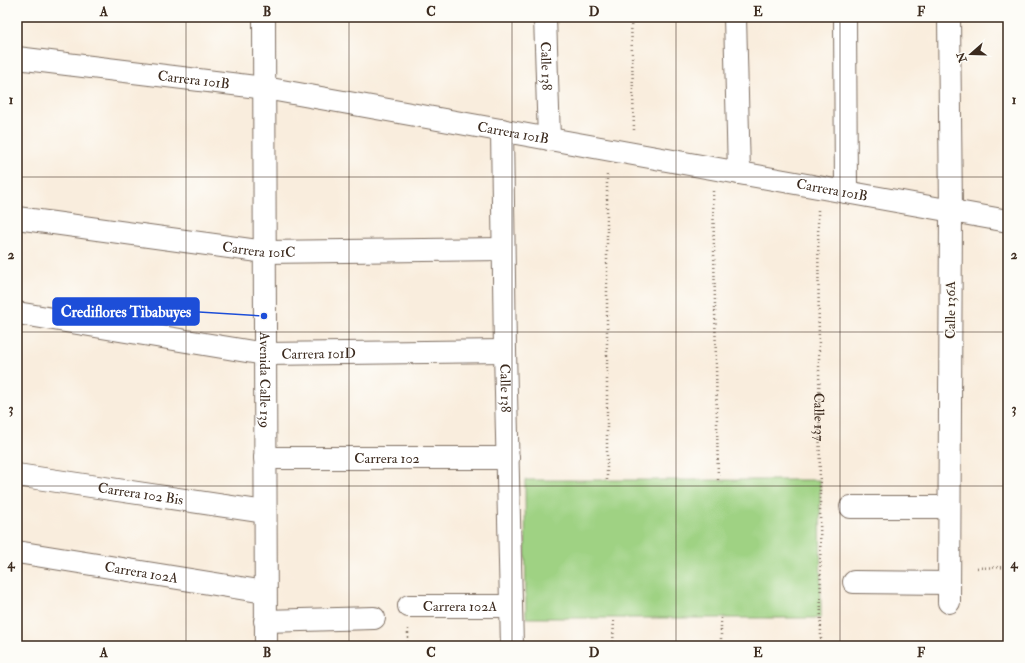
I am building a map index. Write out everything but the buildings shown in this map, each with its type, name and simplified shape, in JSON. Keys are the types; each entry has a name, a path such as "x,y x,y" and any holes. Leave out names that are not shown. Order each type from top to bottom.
{"street":[{"name":"Avenida Calle 139","path":"264,17 266,646"},
{"name":"Calle 138","path":"545,17 549,139"},
{"path":"735,17 739,173"},
{"path":"845,17 846,192"},
{"name":"Calle 136A","path":"949,17 951,211 949,584"},
{"name":"Carrera 101B","path":"17,58 265,88 1008,221"},
{"name":"Calle 138","path":"502,130 504,352 512,646"},
{"name":"Carrera 101C","path":"17,218 265,252 503,249"},
{"name":"Carrera 101D","path":"17,313 265,354 504,352"},
{"name":"Carrera 102","path":"265,458 508,458"},
{"name":"Carrera 102 Bis","path":"17,475 265,512"},
{"path":"851,507 949,507"},
{"name":"Carrera 102A","path":"17,552 265,592"},
{"path":"854,582 949,584"},
{"name":"Carrera 102A","path":"409,606 511,606"},
{"path":"266,621 374,618"}],"path":[{"path":"631,17 634,154"},
{"path":"607,150 607,480"},
{"path":"713,168 718,480"},
{"name":"Calle 137","path":"818,187 821,646"},
{"path":"949,584 1008,567"},
{"path":"613,646 614,618"},
{"path":"721,618 721,646"}],"green space":[{"path":"525,480 820,480 821,618 526,618"}],"place":[{"name":"Crediflores Tibabuyes","path":"264,316"}]}
